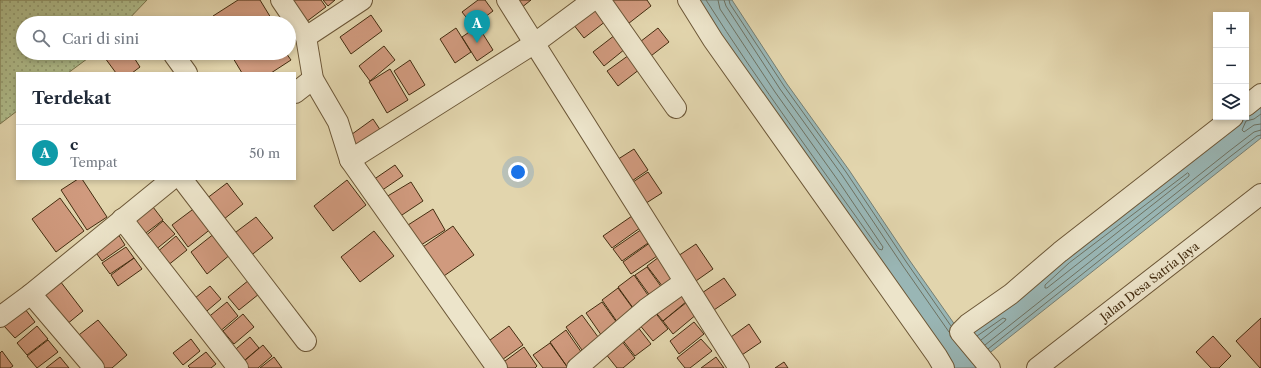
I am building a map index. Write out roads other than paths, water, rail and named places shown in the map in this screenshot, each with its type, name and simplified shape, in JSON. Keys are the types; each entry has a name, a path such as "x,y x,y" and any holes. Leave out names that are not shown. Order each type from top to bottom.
{"street":[{"path":"281,0 292,16"},
{"path":"306,38 362,0"},
{"path":"507,0 739,368"},
{"path":"350,160 535,43 593,0"},
{"path":"600,0 676,108"},
{"path":"688,0 713,40 944,368"},
{"path":"296,23 306,38 313,79 338,122 350,160 497,368"},
{"path":"178,60 186,72"},
{"path":"296,92 313,79"},
{"path":"1249,104 1261,94"},
{"path":"990,368 960,332 968,324 1011,294 1060,252 1229,120"},
{"path":"0,317 31,294 171,180"},
{"path":"183,180 306,341"},
{"name":"Jalan Desa Satria Jaya","path":"1038,368 1259,200"},
{"path":"122,219 238,368"},
{"path":"581,367 646,309 684,282"},
{"path":"31,294 94,368"}],"water":[{"path":"688,0 732,0 787,84 849,170 960,332 1229,120 1249,120 1249,104 1261,94 1261,138 982,359 988,368 944,368"}],"place":[{"name":"c","path":"477,43"}]}
